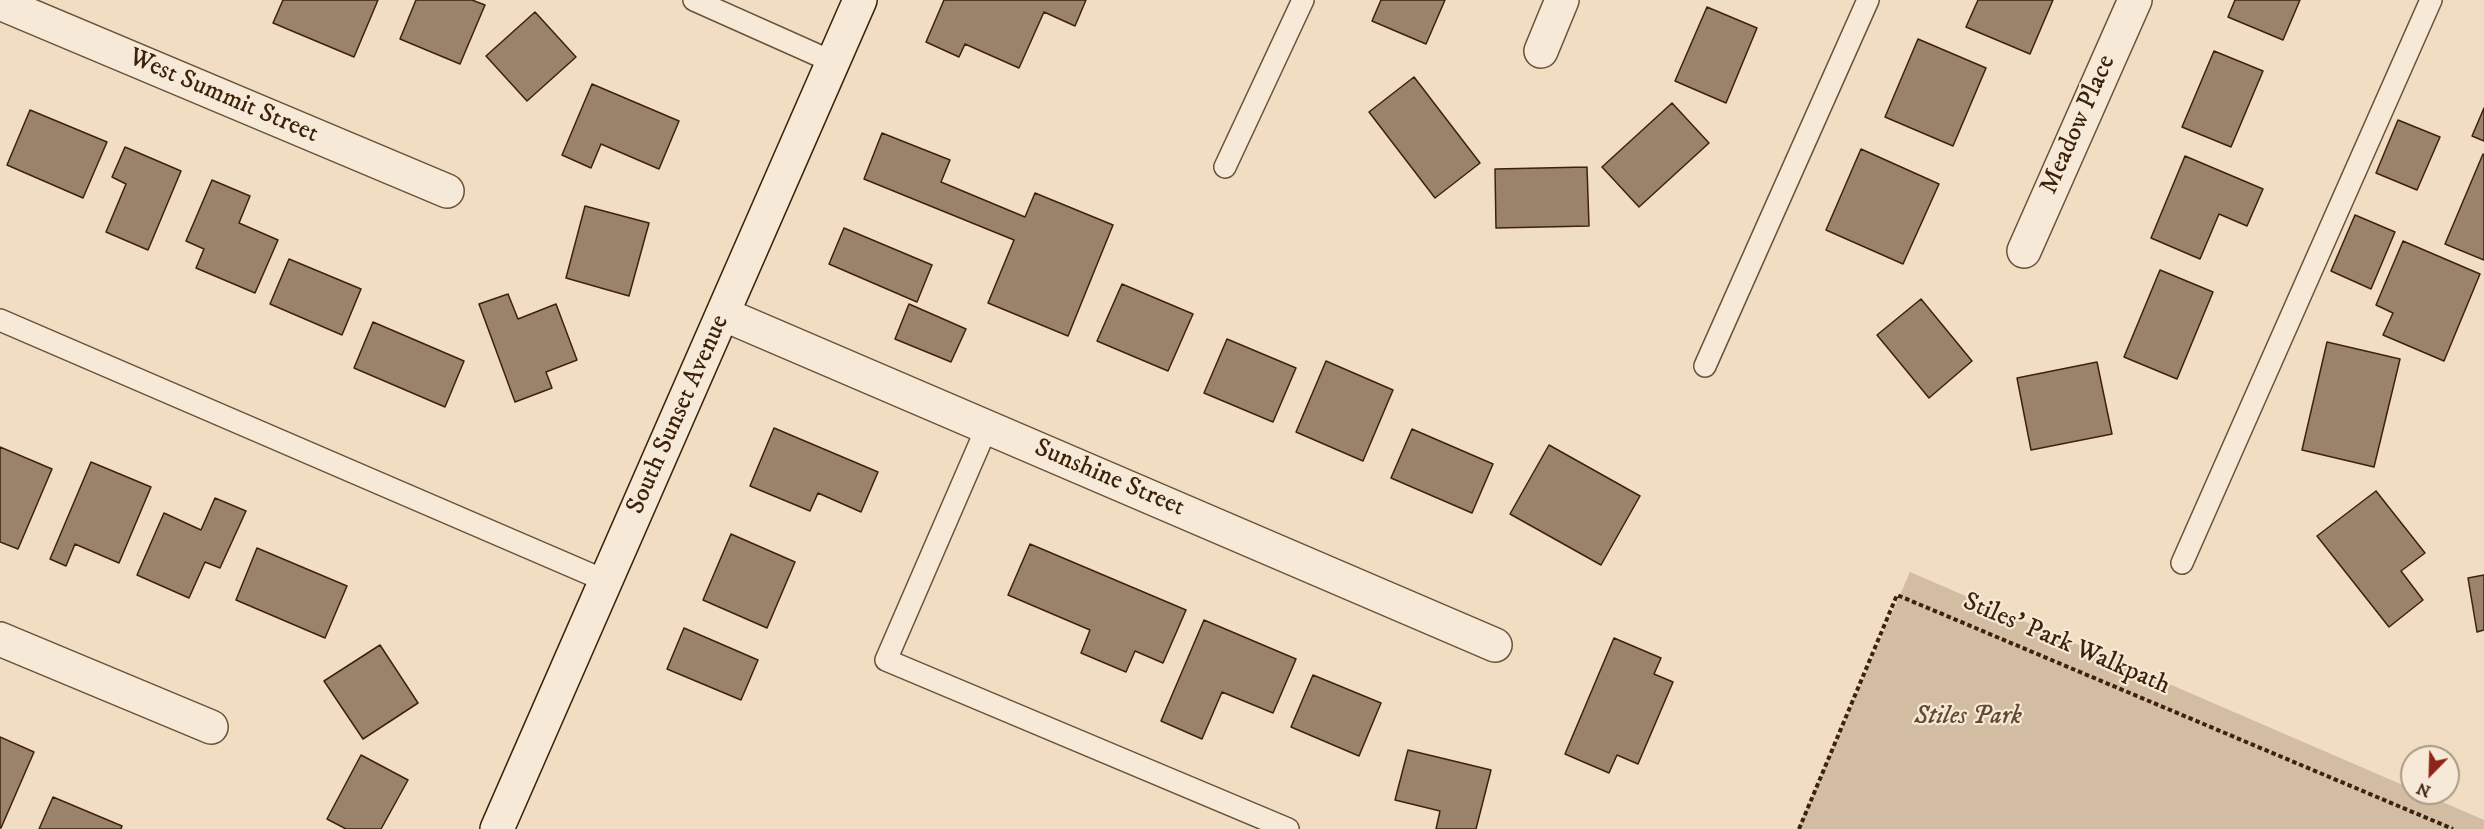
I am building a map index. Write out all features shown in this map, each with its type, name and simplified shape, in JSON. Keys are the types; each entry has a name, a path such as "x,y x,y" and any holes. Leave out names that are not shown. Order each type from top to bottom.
{"street":[{"name":"South Sunset Avenue","path":"497,829 860,0"},
{"path":"1541,51 1563,0"},
{"name":"Meadow Place","path":"2024,250 2135,0"},
{"name":"West Summit Street","path":"0,3 447,191"},
{"name":"Sunshine Street","path":"723,314 1495,645"},
{"path":"0,639 211,727"}],"lane":[{"path":"694,0 833,62"},
{"path":"1225,167 1303,0"},
{"path":"1705,366 1868,0"},
{"path":"2182,563 2431,0"},
{"path":"0,320 606,581"},
{"path":"987,427 886,660 1288,829"}],"path":[{"name":"Stiles' Park Walkpath","path":"1799,829 1897,596 2453,829"}],"green space":[{"name":"Stiles Park","path":"1910,572 2400,784 2400,805 2450,805 2484,820 2484,829 1798,829"}],"building":[{"path":"283,0 378,0 354,57 273,23"},
{"path":"416,0 472,0 485,5 460,64 400,39"},
{"path":"944,0 1086,0 1075,26 1044,12 1019,68 965,44 959,57 926,42"},
{"path":"1381,0 1445,0 1426,44 1372,21"},
{"path":"1978,0 2053,0 2030,54 1966,27"},
{"path":"2235,0 2300,0 2283,40 2228,17"},
{"path":"1707,7 1757,28 1726,103 1675,81"},
{"path":"535,12 576,57 527,101 486,56"},
{"path":"1918,39 1986,68 1953,146 1885,117"},
{"path":"2214,51 2263,71 2231,147 2182,127"},
{"path":"1414,77 1480,163 1435,198 1369,112"},
{"path":"592,84 679,121 659,169 601,144 591,168 562,155"},
{"path":"1672,103 1709,143 1639,207 1602,167"},
{"path":"2484,108 2484,141 2472,136"},
{"path":"30,110 107,142 83,198 7,165"},
{"path":"2398,120 2440,137 2417,190 2376,173"},
{"path":"882,133 950,160 941,182 1025,217 1035,193 1113,225 1068,336 988,303 1014,240 864,179"},
{"path":"125,147 181,171 148,250 106,232 126,184 112,177"},
{"path":"1861,149 1939,184 1903,264 1826,230"},
{"path":"2484,155 2484,260 2445,244"},
{"path":"2185,156 2263,189 2247,226 2219,214 2200,259 2151,238"},
{"path":"1587,167 1589,226 1496,228 1495,169"},
{"path":"212,180 250,196 239,223 278,240 255,293 196,268 204,249 186,241"},
{"path":"585,206 649,223 629,296 566,278"},
{"path":"2355,215 2395,232 2371,289 2331,271"},
{"path":"844,228 932,265 917,302 829,264"},
{"path":"2403,241 2480,274 2444,361 2383,335 2393,313 2376,305"},
{"path":"289,259 361,289 342,335 270,304"},
{"path":"2160,270 2213,292 2177,379 2124,357"},
{"path":"1122,284 1193,314 1168,371 1097,341"},
{"path":"508,294 518,319 556,304 577,360 546,372 552,388 515,402 479,304"},
{"path":"1921,299 1972,361 1929,398 1877,335"},
{"path":"909,304 966,329 951,362 895,339"},
{"path":"373,322 464,361 445,407 354,368"},
{"path":"1227,339 1296,368 1273,422 1204,393"},
{"path":"2327,342 2400,359 2374,467 2302,450"},
{"path":"1326,361 1393,390 1363,461 1296,432"},
{"path":"2097,362 2112,434 2031,450 2017,378"},
{"path":"774,428 878,472 861,512 818,493 810,511 750,486"},
{"path":"1412,429 1493,464 1472,513 1391,478"},
{"path":"1549,445 1640,496 1601,565 1510,514"},
{"path":"0,447 52,469 18,549 0,542"},
{"path":"91,462 151,487 119,563 75,544 66,566 50,559"},
{"path":"2376,491 2425,553 2401,571 2423,600 2389,627 2317,536"},
{"path":"215,498 246,511 220,568 205,562 189,598 137,575 164,513 201,530"},
{"path":"731,534 795,562 767,628 703,600"},
{"path":"1030,544 1186,610 1163,663 1135,651 1126,672 1081,653 1090,630 1008,595"},
{"path":"257,548 347,586 325,638 236,600"},
{"path":"2484,575 2484,630 2477,632 2468,578"},
{"path":"1204,620 1296,659 1273,713 1222,692 1202,739 1161,721"},
{"path":"684,628 758,660 741,700 667,669"},
{"path":"1614,638 1661,658 1654,674 1673,682 1638,764 1617,755 1609,773 1565,754"},
{"path":"380,645 418,703 363,739 324,681"},
{"path":"1313,675 1381,703 1359,756 1291,727"},
{"path":"0,737 34,752 1,828 0,828"},
{"path":"1408,750 1491,770 1476,829 1436,829 1440,811 1395,800"},
{"path":"361,755 408,780 381,829 346,829 327,819"},
{"path":"53,797 122,826 121,829 39,829"}]}
